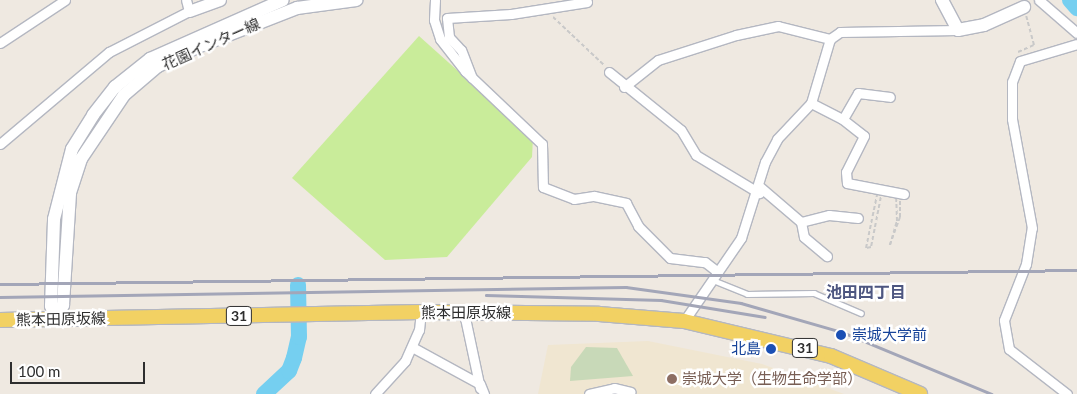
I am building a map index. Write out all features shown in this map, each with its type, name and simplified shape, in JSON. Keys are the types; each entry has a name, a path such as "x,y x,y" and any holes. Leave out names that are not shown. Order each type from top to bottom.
{"main road":[{"name":"花園インター線","path":"56,319 52,306 54,219 72,149 92,115 115,87 150,59 283,0"},
{"name":"花園インター線","path":"56,319 63,305 70,193 81,159 124,95 158,66 195,48 297,8 356,0"},
{"path":"942,0 958,30 984,25 1029,3"},
{"name":"熊本田原坂線","path":"0,320 421,312 684,321 821,353 920,394"}],"street":[{"path":"2,39 65,0"},
{"path":"0,144 108,52 188,5 220,0"},
{"path":"435,0 434,20 440,39 472,78 542,144 543,187 574,199 594,196 626,203 638,226 670,258 705,262 716,276"},
{"path":"1039,0 1077,33"},
{"path":"472,78 461,50 449,37 447,18 546,10 587,2"},
{"path":"624,87 658,60 736,36 778,26 830,39"},
{"path":"684,321 740,240 759,190 765,162 777,139 810,103 830,39 840,32 958,30"},
{"path":"1067,394 1028,368 1009,349 1004,320 1026,264 1032,228 1012,119 1012,82 1020,61 1077,44"},
{"path":"609,72 624,87 681,130 696,155 759,190 801,222 804,237 827,256"},
{"path":"843,119 858,93 890,97"},
{"path":"810,103 843,119 864,136 846,172 847,184 900,194"},
{"path":"801,222 829,215 858,218"},
{"path":"375,394 405,361 412,347 421,312"},
{"path":"464,313 482,394"},
{"path":"412,347 480,384"},
{"path":"589,394 614,388 634,393"}],"lane":[{"path":"716,276 747,294 814,293 860,313"}],"path":[{"path":"1012,56 1034,45 1029,3"},
{"path":"546,10 609,72"},
{"path":"880,191 871,247 866,248 880,191"},
{"path":"900,194 898,228 890,245 897,221 900,194"}],"shaded area":[{"name":"崇城大学（生物生命学部）","path":"648,341 762,364 844,394 538,394 548,345"}],"green space":[{"path":"419,36 533,138 532,157 447,257 385,260 292,178"},
{"path":"586,347 617,348 633,376 570,381 571,367"}],"waterway":[{"path":"1070,0 1077,8"},
{"path":"264,394 289,371 294,358 299,337 298,285"}],"railway":[{"path":"0,284 1077,270"},
{"path":"0,297 626,287 741,303 842,332 992,394"},
{"path":"486,295 661,300 765,317"}],"place":[{"name":"崇城大学前","path":"841,335"},
{"name":"北島","path":"771,349"},
{"name":"崇城大学（生物生命学部）","path":"672,379"}],"district":[{"name":"池田四丁目","path":"866,292"}]}
